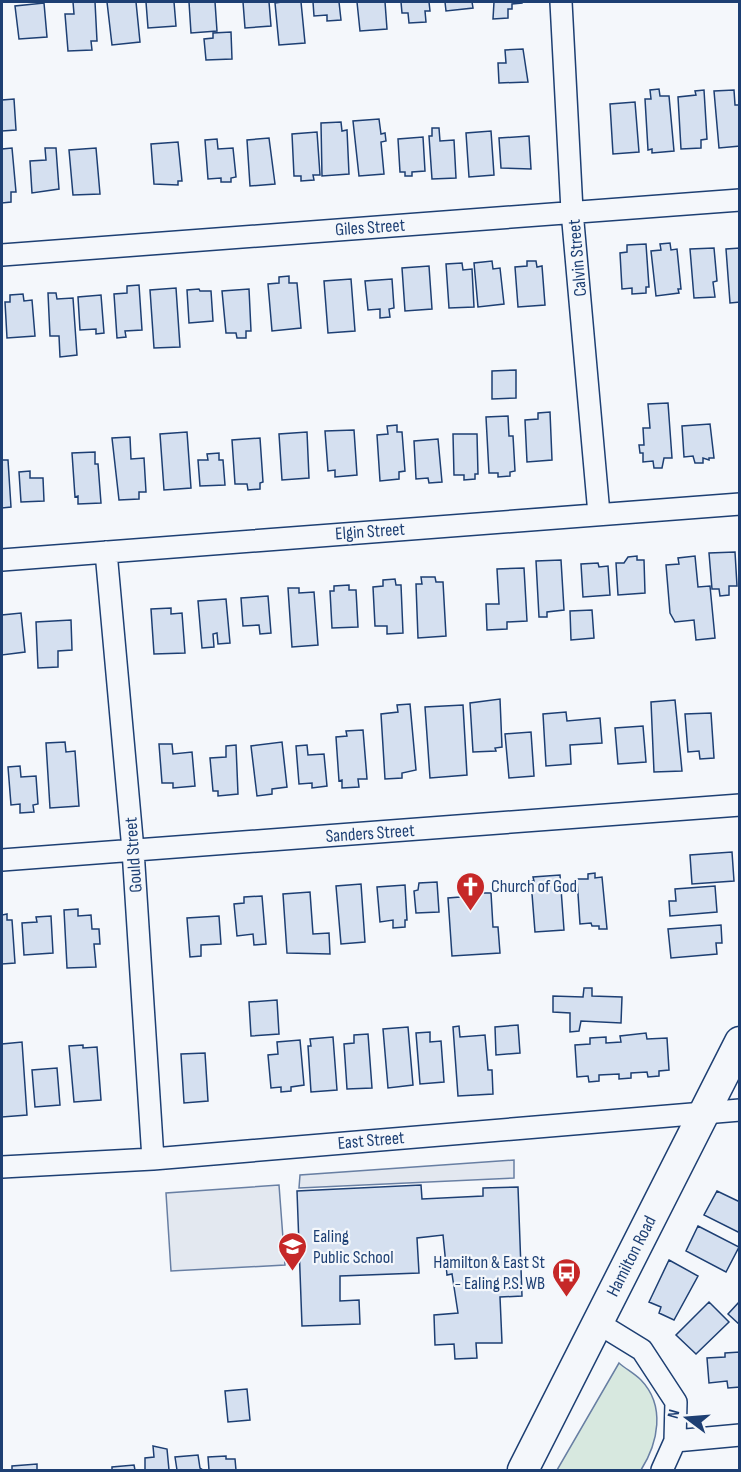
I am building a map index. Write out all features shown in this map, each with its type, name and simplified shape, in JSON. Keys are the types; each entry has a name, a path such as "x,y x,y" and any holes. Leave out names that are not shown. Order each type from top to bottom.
{"main road":[{"name":"Hamilton Road","path":"523,1470 740,1042"}],"street":[{"name":"Calvin Street","path":"561,2 573,211 599,514"},
{"name":"Giles Street","path":"2,255 740,200"},
{"name":"Elgin Street","path":"2,560 740,504"},
{"name":"Gould Street","path":"106,552 133,850 153,1159"},
{"name":"Sanders Street","path":"2,860 740,805"},
{"name":"East Street","path":"2,1167 153,1159 740,1110"},
{"path":"598,1323 642,1350 676,1402 675,1441 662,1470"},
{"path":"675,1441 740,1435"}],"shaded area":[{"path":"514,1160 514,1178 299,1188 300,1175"},
{"path":"279,1185 285,1265 171,1271 166,1193"},
{"path":"619,1363 639,1378 649,1390 654,1401 657,1425 655,1437 641,1470 557,1470"}],"building":[{"path":"73,2 95,2 97,41 91,41 92,50 68,51 65,14 74,14"},
{"path":"107,2 136,2 140,42 112,45"},
{"path":"146,2 174,2 176,26 148,28"},
{"path":"189,2 215,2 217,31 191,33"},
{"path":"243,2 269,2 271,26 245,28"},
{"path":"301,2 305,43 279,45 275,3"},
{"path":"313,2 339,2 341,20 327,21 327,15 314,16"},
{"path":"357,2 385,2 387,29 360,31"},
{"path":"401,2 429,2 430,11 425,11 426,22 409,23 408,13 402,13"},
{"path":"445,2 472,2 473,8 446,11"},
{"path":"494,2 522,3 512,4 512,9 508,9 508,18 493,19"},
{"path":"44,3 47,37 19,39 15,6"},
{"path":"231,32 232,59 206,60 204,39 213,38 213,33"},
{"path":"523,49 528,82 499,83 498,63 506,63 505,50"},
{"path":"659,89 660,96 669,96 674,151 652,153 652,149 648,150 645,99 651,99 650,90"},
{"path":"704,90 707,139 701,140 701,148 681,149 678,97 696,95 695,91"},
{"path":"734,90 735,105 739,105 740,146 719,148 714,91"},
{"path":"14,99 16,130 2,131 2,100"},
{"path":"635,102 639,152 613,154 610,104"},
{"path":"379,119 381,134 385,133 386,141 381,142 384,174 359,176 353,121"},
{"path":"341,122 342,131 347,130 349,174 322,176 321,123"},
{"path":"432,128 439,128 440,141 454,140 456,178 432,179 429,136 432,136"},
{"path":"491,131 494,175 469,177 466,133"},
{"path":"317,132 320,175 313,175 314,180 301,181 301,176 294,176 292,134"},
{"path":"529,136 531,169 501,168 499,138"},
{"path":"423,137 425,171 412,172 412,176 405,176 405,172 400,172 398,139"},
{"path":"269,138 275,184 250,186 247,140"},
{"path":"217,139 218,149 233,148 236,177 231,178 231,182 221,182 221,178 208,179 205,140"},
{"path":"178,142 182,181 178,181 178,185 154,184 151,144"},
{"path":"12,148 16,192 11,192 11,202 2,203 2,149"},
{"path":"45,148 56,148 59,189 32,193 30,161 46,160"},
{"path":"96,148 100,194 73,195 69,150"},
{"path":"670,243 671,250 677,249 681,289 678,289 679,293 656,296 651,251 661,250 660,244"},
{"path":"646,244 649,287 646,287 646,293 632,294 632,288 622,289 620,253 627,252 627,245"},
{"path":"714,248 717,281 713,282 715,297 694,298 690,249"},
{"path":"740,248 740,302 730,303 726,249"},
{"path":"492,261 493,269 500,268 504,304 478,307 474,263"},
{"path":"527,261 536,261 537,267 542,266 545,305 518,307 515,267 527,266"},
{"path":"462,263 463,270 472,269 474,307 449,308 446,264"},
{"path":"429,266 432,309 405,311 402,268"},
{"path":"289,276 289,283 297,283 301,328 272,331 268,284 279,283 279,277"},
{"path":"351,279 355,331 328,333 324,281"},
{"path":"392,279 394,308 389,309 390,317 380,318 380,309 368,310 365,281"},
{"path":"139,285 142,330 125,331 126,337 117,338 114,294 127,293 127,286"},
{"path":"176,288 180,347 154,348 150,290"},
{"path":"199,289 200,291 211,291 213,321 189,323 187,290"},
{"path":"249,289 251,331 246,331 246,338 237,338 236,333 226,333 222,291"},
{"path":"48,293 56,293 57,299 73,298 77,355 60,357 59,336 50,336"},
{"path":"23,294 24,301 32,300 35,336 7,338 5,302 10,302 10,295"},
{"path":"101,295 104,333 96,334 96,329 80,330 78,297"},
{"path":"516,370 516,398 492,399 492,371"},
{"path":"668,403 672,458 664,458 662,468 654,468 653,461 643,462 643,453 640,453 639,445 644,445 643,428 650,428 648,404"},
{"path":"550,412 552,460 527,462 525,420 538,419 538,413"},
{"path":"508,416 509,436 513,436 515,471 510,472 510,476 498,477 498,473 489,473 486,417"},
{"path":"710,424 714,458 709,458 709,460 703,458 703,463 695,463 693,456 684,457 682,426"},
{"path":"397,425 397,432 402,432 405,471 399,472 399,479 380,481 377,435 388,434 387,426"},
{"path":"354,430 357,475 335,477 335,470 328,471 325,431"},
{"path":"187,432 191,488 164,490 160,434"},
{"path":"307,432 309,478 282,480 279,434"},
{"path":"453,434 477,434 478,474 475,474 475,479 464,480 464,475 454,475"},
{"path":"130,437 131,459 144,458 146,492 139,492 139,499 119,500 112,438"},
{"path":"260,438 263,482 260,483 260,489 248,490 247,484 235,484 232,440"},
{"path":"438,439 442,482 429,483 428,478 416,479 414,441"},
{"path":"95,452 101,503 78,504 78,496 75,497 72,453"},
{"path":"219,453 219,460 223,460 225,485 200,486 198,460 208,460 207,454"},
{"path":"2,460 8,460 11,507 2,508"},
{"path":"30,471 30,478 43,478 44,501 21,502 19,472"},
{"path":"735,552 737,586 729,586 729,595 720,596 719,589 712,589 709,553"},
{"path":"637,556 637,560 644,560 645,593 618,595 616,563 624,563 628,557"},
{"path":"695,556 698,587 710,586 715,638 696,640 694,620 675,622 670,613 666,565 679,564 678,558"},
{"path":"561,560 564,610 547,612 547,617 539,617 536,561"},
{"path":"598,563 599,567 608,566 610,595 583,597 581,564"},
{"path":"524,568 527,621 507,622 507,629 487,630 486,604 499,604 497,569"},
{"path":"421,577 435,577 436,582 443,582 446,636 418,638 416,584 422,584"},
{"path":"395,579 396,585 401,585 403,633 387,634 387,626 375,626 373,587 383,586 383,580"},
{"path":"349,585 349,590 356,590 358,627 332,628 330,591 334,591 334,586"},
{"path":"288,588 299,588 299,593 314,592 318,645 292,647"},
{"path":"268,596 271,633 260,634 259,625 243,626 241,598"},
{"path":"226,599 230,643 218,644 217,633 213,634 214,647 202,648 198,601"},
{"path":"171,608 171,614 182,613 185,653 154,654 151,609"},
{"path":"592,610 594,638 571,640 570,611"},
{"path":"21,613 25,652 2,655 2,615"},
{"path":"71,620 72,650 58,651 58,667 38,668 36,622"},
{"path":"500,699 502,747 495,748 496,751 473,752 470,703"},
{"path":"675,700 682,771 654,772 651,702"},
{"path":"410,704 416,770 402,773 402,778 385,779 381,714 398,712 397,705"},
{"path":"463,705 467,775 430,778 425,707"},
{"path":"566,712 567,721 600,718 602,743 570,745 571,764 546,766 543,714"},
{"path":"711,713 714,758 700,759 699,751 688,752 685,714"},
{"path":"643,726 646,762 618,764 615,728"},
{"path":"363,730 367,779 358,779 359,787 342,788 342,780 339,781 336,737 347,736 346,731"},
{"path":"531,732 534,776 509,778 505,734"},
{"path":"65,742 66,752 75,751 79,806 50,808 46,743"},
{"path":"282,742 287,787 272,789 272,794 257,796 251,746"},
{"path":"159,744 172,744 173,754 192,752 195,786 173,788 173,783 162,783"},
{"path":"236,745 238,794 218,796 218,791 213,791 210,758 226,757 226,746"},
{"path":"307,745 308,755 324,754 327,786 312,788 312,783 299,784 296,746"},
{"path":"20,766 21,777 36,776 38,804 33,805 34,812 20,813 20,804 11,805 8,767"},
{"path":"732,852 734,881 692,884 690,855"},
{"path":"595,873 595,878 602,877 607,929 599,929 599,926 592,926 591,923 580,924 577,879 588,879 588,874"},
{"path":"560,875 564,930 535,932 531,881 534,881 533,877"},
{"path":"437,882 439,912 416,913 414,891 418,890 419,883"},
{"path":"361,884 365,942 341,944 336,886"},
{"name":"Church of God","path":"478,884 478,893 491,893 493,927 498,927 500,953 452,956 448,898 460,897 459,886"},
{"path":"405,885 407,920 405,920 405,927 393,928 393,920 380,922 377,887"},
{"path":"715,886 717,912 670,916 669,901 676,901 675,889"},
{"path":"310,892 313,934 329,933 330,954 287,953 283,894"},
{"path":"262,896 266,944 254,945 253,934 237,936 234,904 244,903 244,897"},
{"path":"78,909 78,916 91,915 92,929 99,929 100,944 94,944 96,967 67,968 64,910"},
{"path":"7,914 7,920 12,920 15,963 2,964 2,915"},
{"path":"51,916 53,953 24,955 22,923 37,922 36,917"},
{"path":"219,916 221,944 201,945 201,956 190,957 187,918"},
{"path":"721,925 722,943 716,943 717,954 671,958 668,929"},
{"path":"584,988 592,988 592,996 622,997 621,1023 581,1021 579,1031 570,1032 570,1013 553,1012 553,996 583,997"},
{"path":"277,1000 279,1034 251,1036 249,1002"},
{"path":"518,1025 520,1053 496,1055 495,1027"},
{"path":"459,1026 460,1037 485,1035 488,1070 492,1070 493,1094 458,1096 453,1027"},
{"path":"408,1027 413,1085 388,1088 383,1029"},
{"path":"430,1032 430,1042 441,1041 444,1082 420,1084 416,1033"},
{"path":"646,1033 647,1039 667,1038 669,1070 659,1071 659,1076 648,1077 647,1072 631,1073 631,1078 619,1079 619,1074 599,1075 599,1081 589,1082 588,1076 577,1077 575,1045 590,1044 590,1038 606,1037 606,1043 621,1042 620,1036"},
{"path":"368,1034 372,1088 347,1089 344,1044 354,1043 354,1035"},
{"path":"333,1037 337,1090 311,1092 308,1046 311,1046 310,1039"},
{"path":"300,1040 304,1085 291,1087 291,1091 281,1092 281,1087 271,1088 268,1055 278,1054 277,1042"},
{"path":"22,1042 27,1115 2,1117 2,1044"},
{"path":"83,1045 83,1048 97,1047 101,1100 74,1102 69,1046"},
{"path":"205,1053 208,1101 184,1103 181,1054"},
{"path":"57,1068 60,1105 35,1107 32,1070"},
{"path":"421,1185 422,1199 483,1196 483,1188 518,1187 522,1296 500,1297 502,1343 476,1343 477,1358 455,1359 454,1344 435,1345 434,1315 458,1313 452,1274 447,1275 443,1235 417,1238 419,1273 340,1276 340,1301 359,1300 360,1324 302,1326 297,1191"},
{"path":"717,1191 740,1202 740,1233 704,1215"},
{"path":"698,1226 739,1247 726,1272 686,1251"},
{"path":"669,1260 698,1276 674,1320 659,1313 661,1307 649,1302"},
{"path":"740,1301 740,1325 728,1314"},
{"path":"709,1302 729,1322 696,1354 676,1335"},
{"path":"740,1352 740,1387 728,1388 727,1381 709,1383 707,1358 725,1357 725,1353"},
{"path":"247,1389 250,1420 228,1422 225,1391"},
{"path":"153,1446 167,1449 169,1470 145,1470 145,1458 154,1457"},
{"path":"198,1455 200,1468 203,1470 177,1470 175,1457"},
{"path":"226,1456 226,1459 235,1459 236,1470 209,1470 208,1457"},
{"path":"37,1464 37,1470 12,1470 12,1466"},
{"path":"134,1465 135,1470 112,1470 112,1467"}],"place":[{"name":"Church of God","path":"470,912"},
{"name":"Ealing Public School","path":"292,1272"},
{"name":"Hamilton & East St - Ealing P.S. WB","path":"566,1298"}]}
